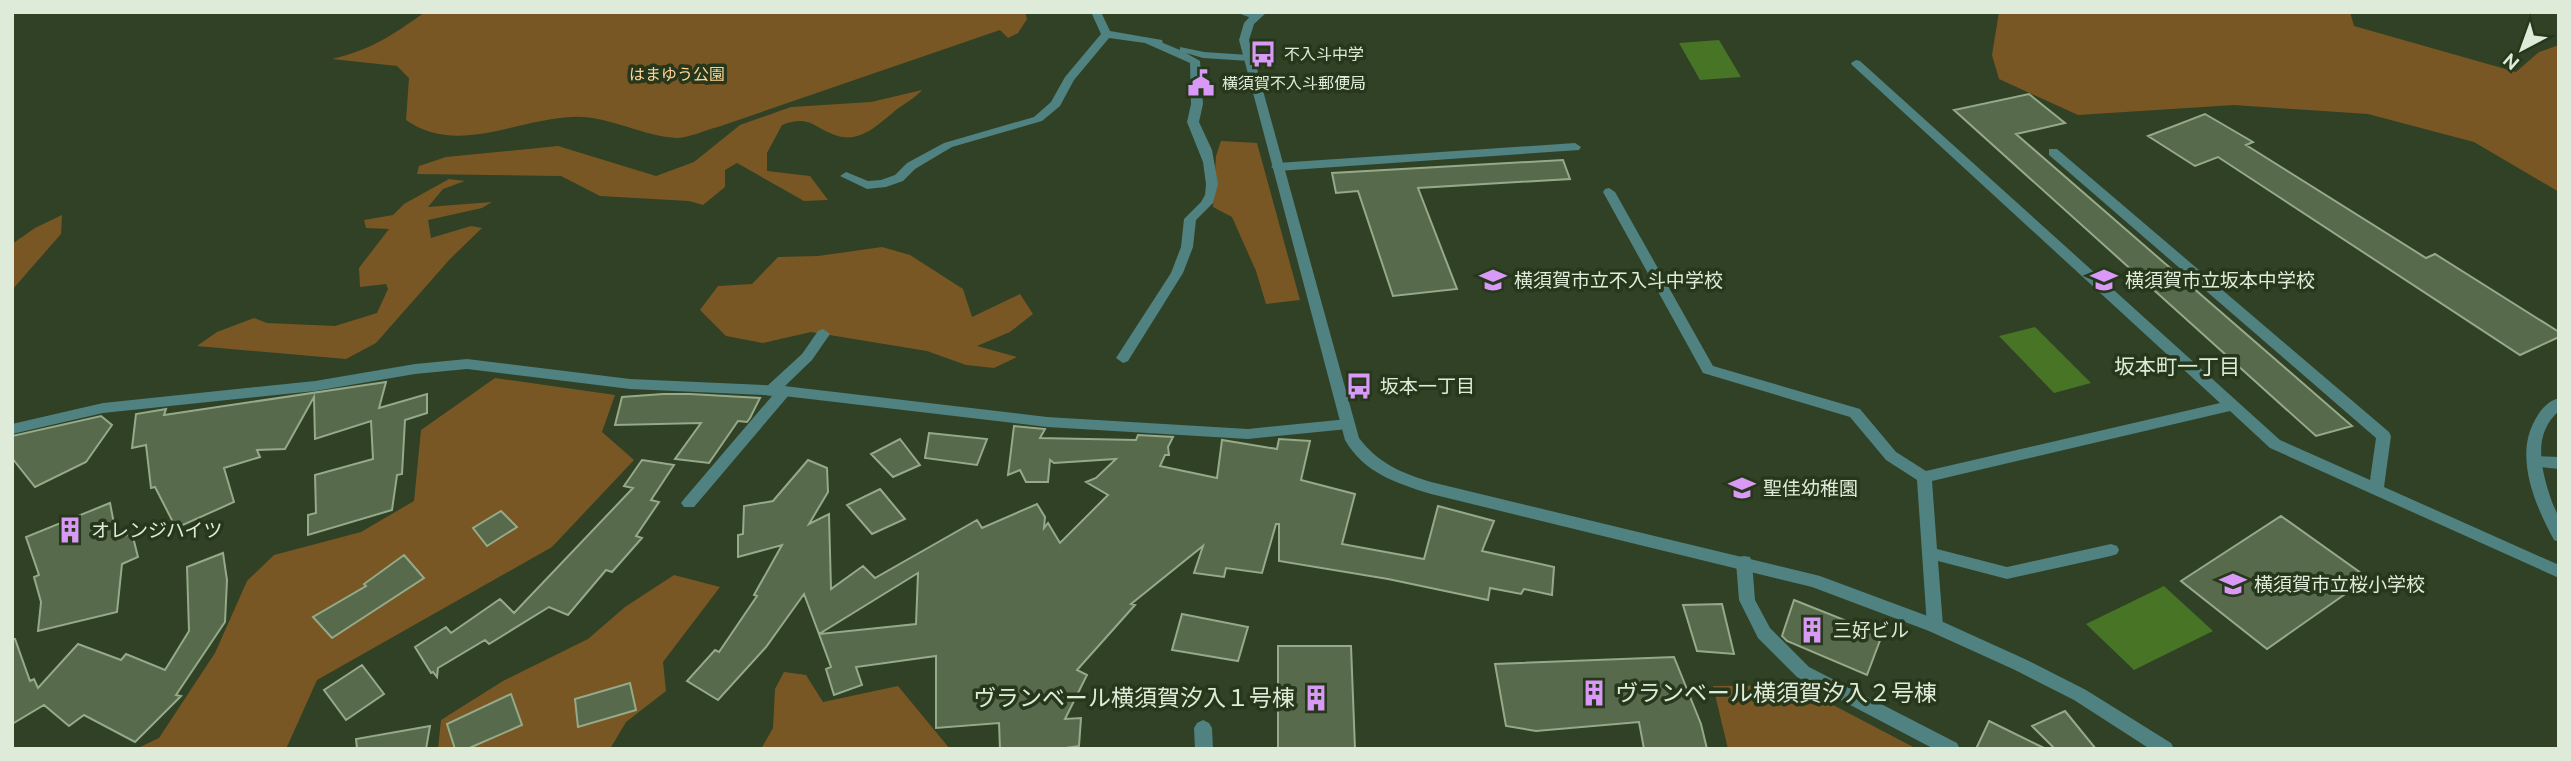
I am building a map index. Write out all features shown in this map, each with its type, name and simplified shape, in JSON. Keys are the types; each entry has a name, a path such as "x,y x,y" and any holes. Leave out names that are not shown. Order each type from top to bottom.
{"street":[{"path":"1096,12 1106,34"},
{"path":"1252,14 1244,30 1244,40 1352,440 1367,460 1390,475 1431,488 1814,581 1935,626 2080,695 2165,749"},
{"path":"1106,34 1149,40 1203,55 1249,58"},
{"path":"846,176 867,185 882,184 899,178 911,166 948,145 1038,119 1056,104 1069,79 1106,34"},
{"path":"1123,358 1177,273 1187,247 1190,219 1207,203 1210,188 1210,164 1203,139 1193,122 1197,104 1195,61 1149,40"},
{"path":"1856,63 2275,444 2559,572"},
{"path":"1277,167 1575,147"},
{"path":"2053,152 2385,436 2376,489"},
{"path":"1609,192 1708,369 1854,414 1891,456 1924,477 2233,405"},
{"path":"689,503 823,334"},
{"path":"12,429 103,408 315,386 415,369 467,364 631,384 777,391 1048,422 1248,434 1348,424"},
{"path":"2559,403 2548,409 2536,433 2533,462 2540,496 2559,536"},
{"path":"2533,462 2559,463"},
{"path":"1924,477 1935,626"},
{"path":"1930,553 2007,573 2111,550"},
{"path":"1744,562 1747,600 1764,632 1803,672 1951,749"},
{"path":"1203,728 1204,749"}],"green space":[{"name":"はまゆう公園","path":"425,12 1025,12 1027,19 1018,33 1008,38 1000,30 718,127 676,138 585,117 551,119 466,135 446,135 425,130 406,120 409,78 397,66 332,59 381,41"},
{"path":"1999,12 2350,12 2354,26 2516,72 2539,52 2559,45 2559,192 2474,142 2368,114 2234,105 2078,115 1999,79 1992,55"},
{"path":"922,90 877,126 855,137 838,136 800,121 782,125 767,153 767,171 810,176 828,200 804,201 737,163 725,170 725,187 703,205 689,201 600,196 561,176 417,174 419,166 446,157 558,146 656,176 694,162 740,125 791,107 871,102"},
{"path":"1221,141 1257,143 1300,300 1266,304 1256,271 1232,217 1213,207 1216,156"},
{"path":"449,179 465,181 443,189 428,207 492,202 482,208 428,220 431,238 471,226 482,228 450,259 376,343 346,359 197,346 217,332 254,318 267,323 335,326 377,313 388,289 386,284 360,287 359,268 389,229 366,228 364,220 393,215 404,204"},
{"path":"62,215 61,234 12,290 12,244 35,228"},
{"path":"882,247 910,255 963,289 972,317 1020,294 1033,314 1010,332 977,346 1017,357 994,368 966,365 927,351 811,332 763,343 726,336 700,310 718,286 752,284 778,257 818,256"},
{"path":"495,378 615,395 602,432 634,460 552,547 317,680 286,749 136,749 159,738 215,653 247,581 274,555 361,532 414,501 421,430"},
{"path":"674,575 720,587 663,662 666,691 626,722 610,749 438,749 441,720 503,681 588,639 625,607"},
{"path":"784,672 806,675 823,702 898,686 950,749 761,749 773,728 775,689"},
{"path":"1795,685 1917,749 1728,749 1713,686"}],"shaded area":[{"path":"1719,40 1741,77 1700,80 1679,43"},
{"path":"2035,327 2091,383 2054,393 1999,336"},
{"path":"2164,586 2213,631 2134,670 2086,624"}],"building":[{"path":"2029,94 2065,123 2016,134 2352,426 2316,436 1954,110"},
{"path":"2205,114 2253,142 2246,145 2426,258 2435,254 2559,332 2559,337 2520,355 2218,157 2195,166 2148,136"},
{"path":"1563,160 1570,179 1418,188 1457,289 1393,296 1358,191 1336,193 1332,173"},
{"path":"386,382 379,408 427,394 427,413 405,420 402,474 397,475 392,510 308,535 308,515 316,513 315,475 373,459 371,421 315,439 314,397 285,449 257,450 260,457 224,468 234,502 176,528 155,487 151,488 146,445 132,448 136,414 166,409 164,415"},
{"path":"663,394 760,398 747,422 738,421 709,463 675,459 701,423 615,425 622,397"},
{"path":"101,416 112,425 86,462 35,487 12,458 12,436"},
{"path":"1014,426 1045,429 1040,438 1136,440 1138,435 1173,437 1168,447 1169,455 1165,455 1160,466 1217,478 1222,440 1277,449 1279,439 1310,441 1301,480 1355,494 1342,544 1424,559 1438,506 1494,521 1482,551 1554,567 1552,595 1524,589 1521,594 1490,588 1488,600 1388,579 1279,561 1279,524 1276,524 1262,573 1226,568 1224,577 1194,573 1203,546 1131,604 1135,605 1077,670 1087,675 1065,719 1081,718 1079,746 1059,749 1000,749 999,723 936,728 936,656 856,667 862,685 834,695 826,669 831,667 804,594 766,647 718,700 687,681 715,650 719,652 757,596 754,595 782,545 738,557 738,535 743,534 744,506 773,501 808,460 827,468 828,492 809,524 829,514 831,589 863,566 875,578 977,520 982,528 1037,504 1045,517 1044,528 1048,523 1060,543 1108,495 1086,482 1096,478 1116,459 1054,463 1050,460 1048,482 1026,482 1020,470 1008,475","holes":["918,573 916,624 819,634"]},
{"path":"929,433 987,439 977,465 925,458"},
{"path":"900,439 920,465 893,477 871,454"},
{"path":"642,460 674,465 651,500 659,502 636,536 642,538 612,572 606,570 568,615 549,607 489,644 485,640 438,668 437,677 431,673 415,647 446,627 451,633 500,599 514,613 633,488 624,486"},
{"path":"880,489 905,519 872,534 847,505"},
{"path":"110,503 117,539 132,533 138,557 122,564 117,612 38,631 41,602 34,577 39,575 26,537"},
{"path":"501,511 517,527 487,546 473,528"},
{"path":"2281,516 2368,578 2267,649 2181,581"},
{"path":"223,553 227,580 225,622 176,695 181,696 135,742 84,715 69,726 44,705 12,724 12,639 15,639 30,681 34,679 38,688 78,644 121,660 126,654 165,670 189,631 187,567"},
{"path":"404,555 424,578 332,638 313,617 366,586 364,584"},
{"path":"1794,600 1882,635 1867,675 1787,641 1782,636"},
{"path":"1722,604 1734,654 1697,651 1683,605"},
{"path":"1182,614 1248,627 1238,661 1172,650"},
{"name":"ヴランベール横須賀汐入１号棟","path":"1278,646 1351,646 1355,749 1278,749"},
{"name":"ヴランベール横須賀汐入２号棟","path":"1674,657 1701,724 1707,749 1644,749 1639,722 1536,731 1506,726 1495,664"},
{"path":"362,665 384,694 346,720 324,690"},
{"path":"630,683 636,710 578,727 575,699"},
{"path":"511,694 522,725 467,749 455,749 447,724"},
{"path":"2065,711 2096,749 2055,749 2032,726"},
{"path":"1989,721 2046,749 1976,749"},
{"path":"430,726 426,749 357,749 356,739"}],"place":[{"name":"不入斗中学","path":"1263,54"},
{"name":"横須賀不入斗郵便局","path":"1201,83"},
{"name":"横須賀市立不入斗中学校","path":"1493,280"},
{"name":"横須賀市立坂本中学校","path":"2104,280"},
{"name":"坂本一丁目","path":"1359,386"},
{"name":"聖佳幼稚園","path":"1742,488"},
{"name":"オレンジハイツ","path":"70,530"},
{"name":"横須賀市立桜小学校","path":"2233,584"},
{"name":"三好ビル","path":"1812,630"},
{"name":"ヴランベール横須賀汐入２号棟","path":"1594,693"},
{"name":"ヴランベール横須賀汐入１号棟","path":"1316,698"}],"district":[{"name":"坂本町一丁目","path":"2177,367"}]}
